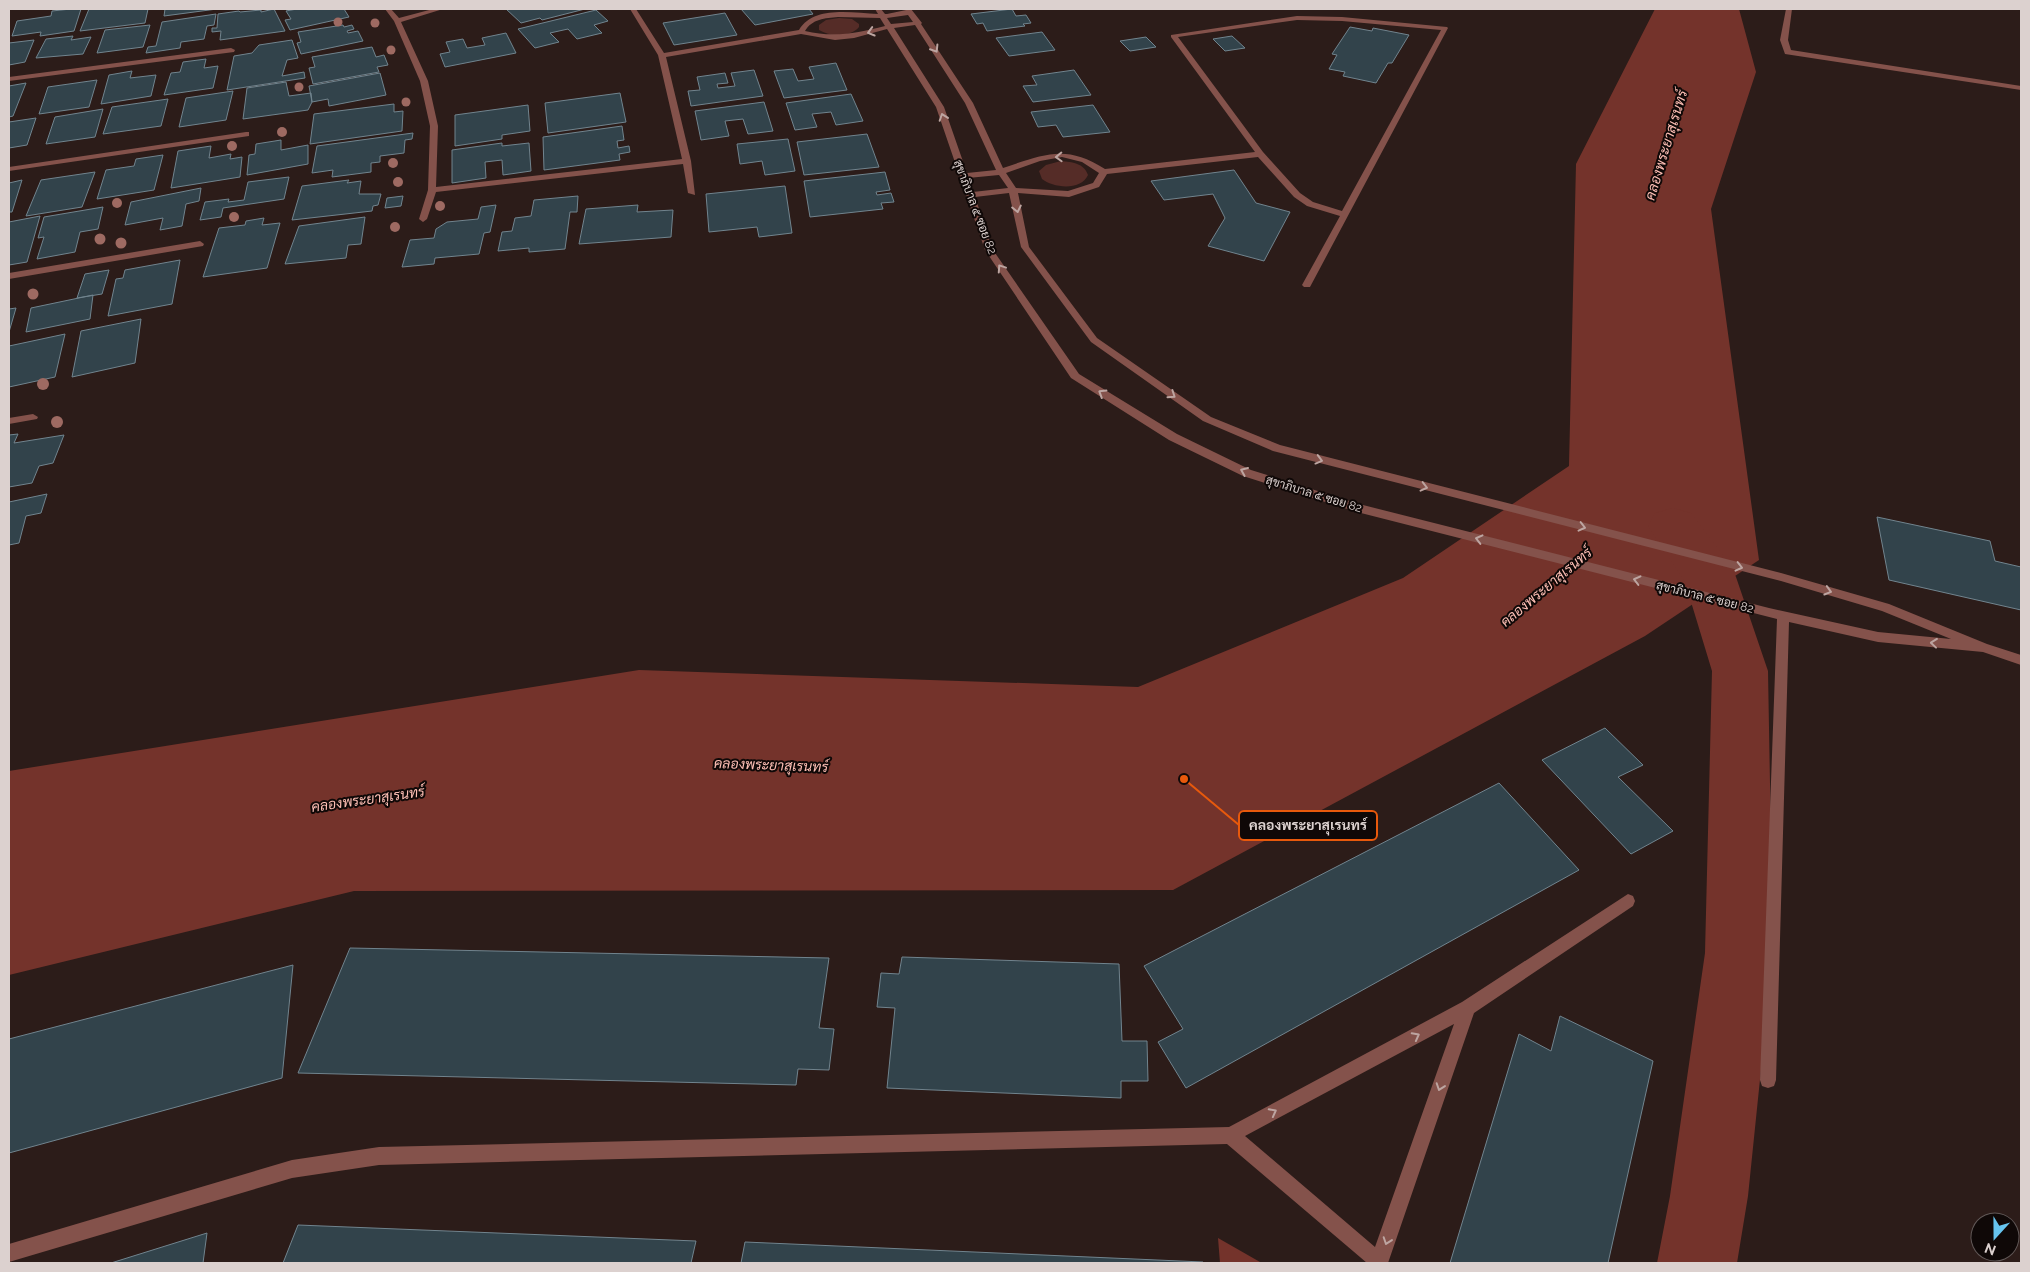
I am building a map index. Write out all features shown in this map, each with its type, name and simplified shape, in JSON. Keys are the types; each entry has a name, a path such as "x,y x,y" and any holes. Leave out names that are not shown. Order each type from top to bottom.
{"street":[{"path":"388,9 397,21 424,80 434,126 432,190 423,219"},
{"path":"397,21 440,9"},
{"path":"633,9 662,54 687,161 692,193"},
{"path":"1789,9 1784,40 1788,52 2021,88"},
{"path":"801,32 803,26 809,21 830,15 910,11"},
{"name":"สุขาภิบาล ๕ ซอย 82","path":"910,11 968,103 1001,172 1013,190 1025,247 1094,340 1207,419 1277,448 1782,577 1885,607 1983,647 2021,660"},
{"name":"สุขาภิบาล ๕ ซอย 82","path":"881,12 940,107 989,250 1075,376 1173,438 1239,469 1357,508 1776,614 1878,637 1983,647"},
{"path":"1307,285 1345,215 1446,28 1350,20 1298,18 1172,36 1260,154 1297,195 1310,204 1345,215"},
{"path":"662,54 801,32 821,38 855,37 889,27 918,23"},
{"path":"9,79 231,50"},
{"path":"9,168 246,134"},
{"path":"963,176 1001,172 1038,159 1062,156 1085,160 1104,172 1260,154"},
{"path":"432,190 687,161"},
{"path":"970,196 1013,190 1069,194 1096,185 1104,172"},
{"path":"9,276 200,244"},
{"path":"9,422 33,417"},
{"path":"1768,1080 1776,614"},
{"path":"9,1253 292,1169 378,1156 1230,1136 1468,1008 1628,901"},
{"path":"1230,1136 1379,1263 1468,1008"}],"shaded area":[{"path":"852,19 859,24 859,27 851,33 840,35 829,34 819,30 819,25 826,20"},
{"path":"1061,161 1081,166 1088,175 1079,184 1073,186 1060,186 1042,179 1039,171 1046,165"}],"water":[{"path":"1655,9 1739,9 1756,72 1711,209 1759,560 1645,636 1173,890 354,891 9,975 9,771 639,670 1138,687 1403,578 1569,466 1576,164"},
{"path":"1218,1238 1260,1262 1261,1263 1220,1263"}],"building":[{"path":"81,9 74,31 40,36 41,32 12,36 17,21 51,16 52,11"},
{"path":"89,9 148,9 145,23 80,31"},
{"path":"165,9 217,9 164,16"},
{"path":"274,9 285,31 220,40 221,31 212,32 212,28 217,28 218,14 239,11 261,10 261,12"},
{"path":"297,9 344,9 349,17 290,30 285,20 291,19 286,11"},
{"path":"506,9 585,9 542,20 540,18 521,23"},
{"path":"741,9 809,9 813,14 755,25"},
{"path":"1012,9 1016,16 1026,15 1031,23 1023,24 1025,26 987,31 983,23 977,24 971,14"},
{"path":"596,10 608,21 594,25 602,33 577,39 568,29 550,33 559,42 535,48 518,29"},
{"path":"725,13 737,35 674,45 663,23"},
{"path":"216,14 214,25 207,26 204,39 181,42 180,48 146,53 148,47 156,46 162,22"},
{"path":"150,25 143,47 97,53 105,30"},
{"path":"343,25 344,27 352,25 354,29 347,31 348,33 358,31 363,41 301,54 297,43 301,42 298,32"},
{"path":"1350,27 1372,31 1373,28 1409,35 1392,63 1388,63 1376,83 1343,76 1345,72 1329,69 1337,55 1332,54"},
{"path":"1042,32 1055,50 1009,56 996,38"},
{"path":"506,33 516,53 445,67 440,54 450,52 446,42 463,39 467,48 485,45 482,38"},
{"path":"73,36 71,40 91,37 83,54 36,58 46,39"},
{"path":"1232,36 1245,48 1225,51 1213,39"},
{"path":"1146,37 1156,47 1130,51 1120,41"},
{"path":"34,40 25,62 9,65 9,43"},
{"path":"292,40 298,58 287,60 282,76 304,72 305,78 227,90 234,56 252,53 259,45"},
{"path":"372,47 376,57 384,55 388,65 377,67 379,72 313,84 309,68 315,67 312,57"},
{"path":"206,59 204,68 218,66 213,88 164,95 171,73 180,72 183,62"},
{"path":"836,63 847,90 784,98 774,71 793,69 798,81 814,79 809,67"},
{"path":"754,70 763,96 691,106 688,91 700,90 697,77 725,73 728,83 717,84 718,88 735,86 731,73"},
{"path":"1074,70 1091,95 1033,102 1023,86 1037,85 1032,76"},
{"path":"132,71 130,78 156,75 151,96 101,104 109,75"},
{"path":"380,73 386,95 329,106 328,99 312,102 309,86"},
{"path":"97,80 89,107 39,114 48,87"},
{"path":"286,82 289,96 311,93 312,102 308,110 243,119 247,88"},
{"path":"26,83 13,116 9,117 9,86"},
{"path":"233,91 226,120 179,127 186,98"},
{"path":"620,93 626,122 548,133 545,103"},
{"path":"851,94 863,121 836,125 831,112 812,114 817,127 795,130 786,103"},
{"path":"168,99 161,126 103,134 112,107"},
{"path":"764,102 773,131 748,134 743,119 725,121 729,136 701,140 695,111"},
{"path":"394,104 394,112 403,111 402,131 310,144 314,114"},
{"path":"528,105 530,131 502,135 502,139 455,146 455,115"},
{"path":"1093,105 1110,132 1063,137 1056,125 1038,127 1031,112"},
{"path":"103,109 95,137 46,144 55,117"},
{"path":"36,118 27,145 9,148 9,122"},
{"path":"622,126 624,140 617,141 618,148 629,146 630,152 619,154 620,160 544,170 543,137"},
{"path":"413,133 412,139 405,140 404,153 380,156 380,162 371,163 371,172 332,177 333,170 312,173 317,146"},
{"path":"867,134 879,167 804,175 797,142"},
{"path":"788,139 795,171 765,175 762,161 740,164 737,144"},
{"path":"281,140 281,150 308,145 308,164 247,175 249,155 255,154 256,144"},
{"path":"502,143 502,146 529,143 531,171 503,175 502,160 485,162 486,178 452,183 452,150"},
{"path":"211,146 209,158 231,154 230,159 242,157 240,177 171,188 178,151"},
{"path":"163,155 154,190 97,199 106,170 134,166 136,159"},
{"path":"1234,170 1256,203 1290,212 1264,261 1208,246 1225,218 1213,194 1164,200 1151,181"},
{"path":"95,172 82,207 26,216 41,180"},
{"path":"885,172 890,190 876,192 877,195 891,193 894,202 881,203 883,209 810,217 804,181"},
{"path":"289,177 284,199 223,208 221,217 200,220 205,202 229,199 228,202 244,200 248,182"},
{"path":"22,180 12,212 9,212 9,183"},
{"path":"349,180 347,183 361,181 359,194 381,194 378,205 373,206 372,211 292,220 302,186"},
{"path":"785,186 792,233 759,237 757,227 709,232 706,194"},
{"path":"201,188 199,201 186,204 182,226 160,230 163,218 125,225 131,202"},
{"path":"403,196 401,206 385,208 387,198"},
{"path":"578,196 577,212 570,212 565,249 529,252 529,248 498,251 502,232 512,231 515,218 531,216 534,200"},
{"path":"496,205 490,232 484,233 479,254 435,258 434,264 402,267 410,240 434,238 436,229 447,222 478,219 481,207"},
{"path":"638,205 637,212 673,210 671,237 579,244 586,209"},
{"path":"103,207 98,229 80,232 75,252 37,259 44,237 38,238 44,217"},
{"path":"40,216 27,262 9,265 9,222"},
{"path":"365,217 361,244 348,245 346,258 285,264 299,226"},
{"path":"264,218 262,225 280,223 267,268 203,277 219,228 245,225 246,221"},
{"path":"180,260 172,304 108,316 116,279 123,278 125,270"},
{"path":"109,270 102,294 77,298 85,274"},
{"path":"93,295 90,319 26,332 31,308"},
{"path":"16,308 9,332 9,309"},
{"path":"141,319 135,363 72,377 81,331"},
{"path":"65,334 55,377 9,387 9,346"},
{"path":"18,434 14,443 64,435 53,463 39,466 32,483 9,487 9,435"},
{"path":"47,494 41,513 26,516 19,543 9,545 9,502"},
{"path":"1877,517 1990,541 1995,561 2021,567 2021,610 1889,580"},
{"path":"1605,728 1643,765 1618,777 1673,831 1631,854 1542,760"},
{"path":"1499,783 1579,870 1186,1088 1158,1042 1183,1029 1144,966"},
{"path":"350,948 829,958 819,1028 834,1029 829,1070 798,1069 796,1085 298,1073"},
{"path":"902,957 1119,964 1122,1041 1147,1041 1148,1081 1121,1081 1121,1098 887,1088 895,1008 877,1007 881,973 899,974"},
{"path":"293,965 282,1078 9,1153 9,1039"},
{"path":"1560,1016 1653,1061 1608,1263 1450,1263 1519,1034 1551,1051"},
{"path":"298,1225 696,1241 691,1263 283,1263"},
{"path":"207,1233 203,1263 111,1263"},
{"path":"745,1242 1203,1262 1203,1263 741,1263"}],"waterway":[{"path":"1673,526 1710,577 1740,671 1739,953 1709,1196 1697,1263"}],"place":[{"name":"คลองพระยาสุเรนทร์","path":"1184,779"}]}
